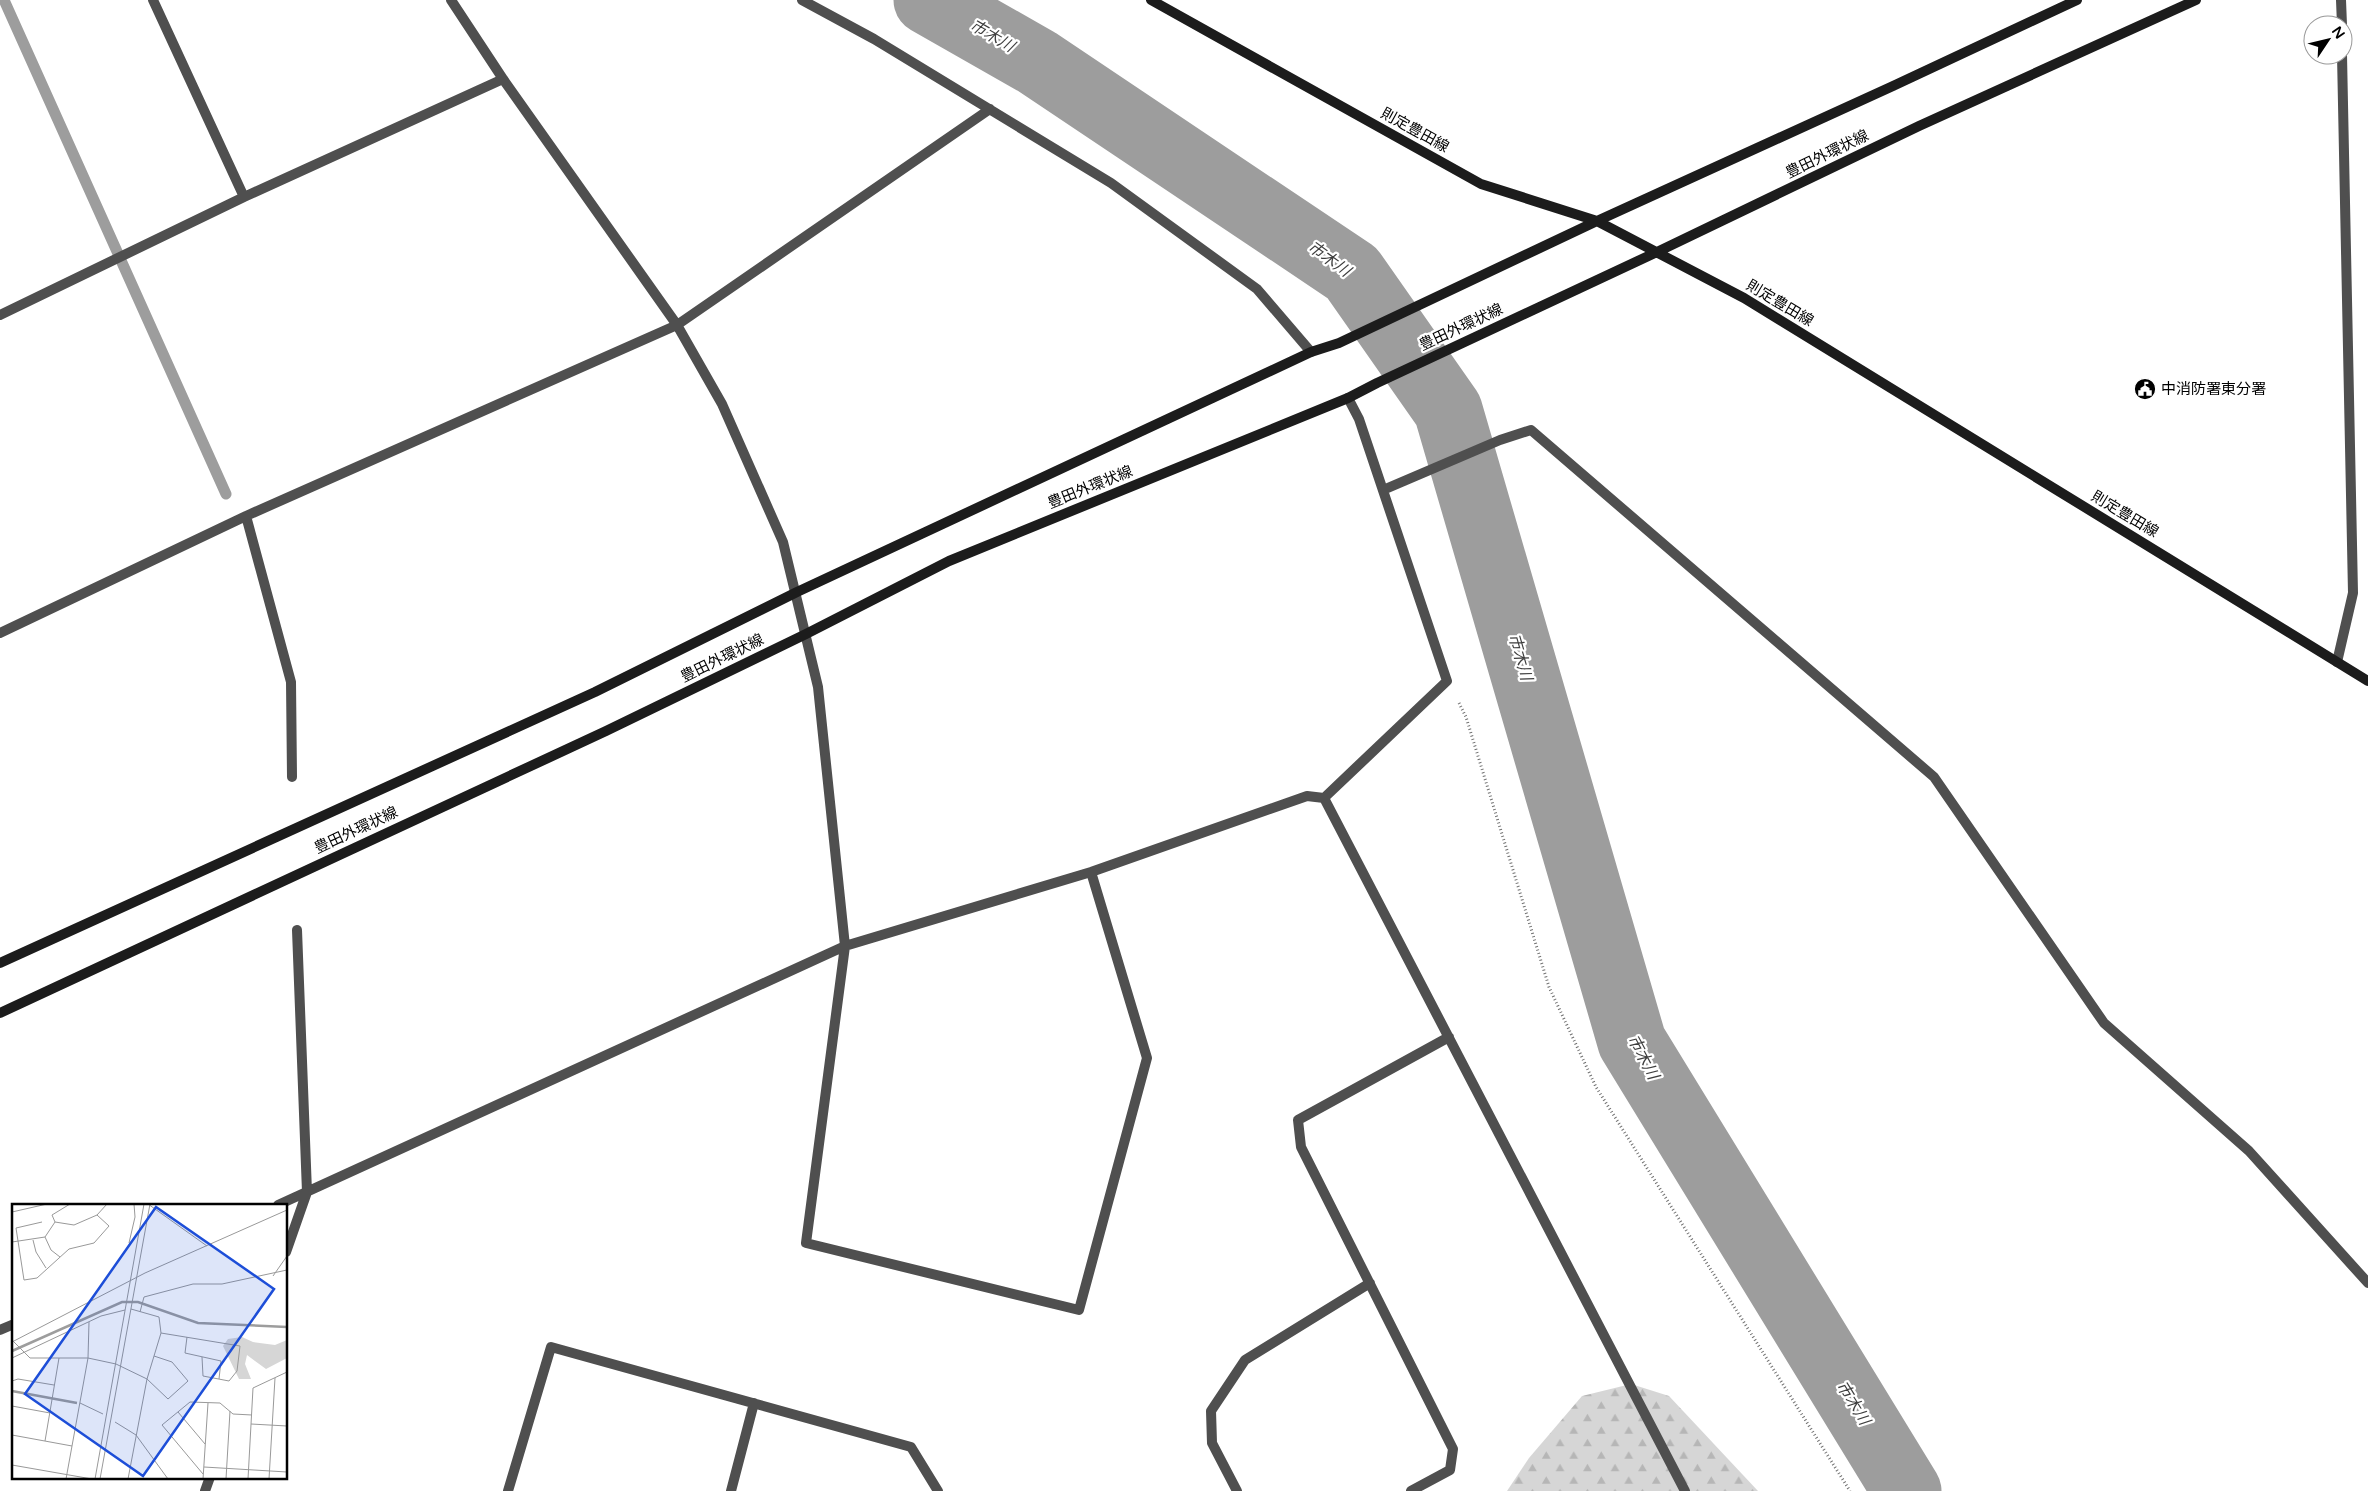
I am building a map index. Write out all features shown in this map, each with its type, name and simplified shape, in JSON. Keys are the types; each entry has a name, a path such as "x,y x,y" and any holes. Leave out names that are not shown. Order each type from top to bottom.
{"street":[{"path":"153,0 244,197"},
{"path":"451,0 503,79 677,325 726,413 783,542 818,687 845,946 806,1243 1079,1310 1147,1058 1091,872"},
{"path":"802,0 874,39 1111,183 1256,289 1311,352"},
{"name":"則定豊田線","path":"1151,0 1481,184 1597,221 1744,298 2368,680"},
{"name":"豊田外環状線","path":"0,963 595,692 796,592 1311,352 1339,343 1597,221 2077,0"},
{"name":"豊田外環状線","path":"0,1013 606,731 806,634 949,561 1348,398 1919,126 2196,0"},
{"path":"2341,0 2342,15"},
{"path":"2337,662 2353,593 2342,65"},
{"path":"0,315 244,197 503,79"},
{"path":"0,633 246,516 677,325 990,109"},
{"path":"1324,798 1447,681 1359,419 1348,398"},
{"path":"1383,490 1500,440 1531,430 1934,777 2104,1023 2249,1151 2368,1283"},
{"path":"246,516 291,682 292,777"},
{"path":"280,1204 845,946 1091,872 1307,796 1324,798"},
{"path":"1324,798 1685,1491"},
{"path":"288,1246 307,1192 297,930"},
{"path":"1410,1491 1450,1470 1454,1449 1301,1147 1298,1120 1449,1037"},
{"path":"1237,1491 1212,1443 1211,1411 1245,1360 1370,1283"},
{"path":"0,1330 12,1325"},
{"path":"508,1491 551,1347 911,1447 938,1491"},
{"path":"731,1491 754,1402"},
{"path":"205,1491 210,1478"}],"path":[{"path":"1446,678 1466,717 1549,987 1596,1088 1850,1491"}],"green space":[{"path":"1631,1384 1669,1396 1758,1491 1507,1491 1529,1458 1582,1396"}],"waterway":[{"path":"4,0 226,494"},
{"name":"市木川","path":"928,0 1037,62 1352,273 1448,410 1632,1042 1907,1491"}],"place":[{"name":"中消防署東分署","path":"2145,389"}]}
